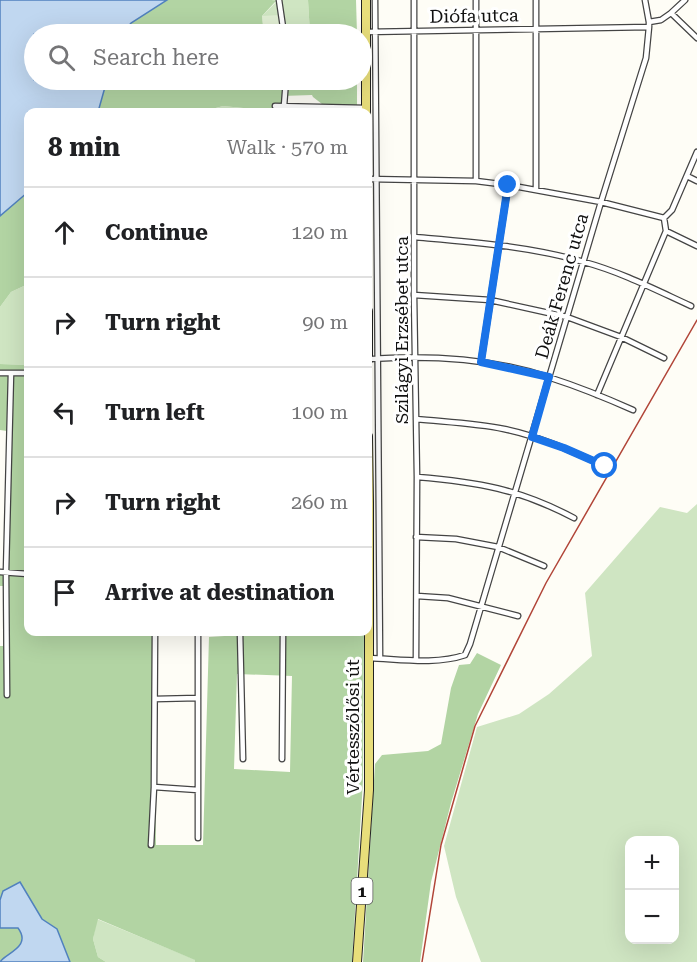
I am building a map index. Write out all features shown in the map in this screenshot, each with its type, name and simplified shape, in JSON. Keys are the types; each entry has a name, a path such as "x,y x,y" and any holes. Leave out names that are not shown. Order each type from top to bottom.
{"main road":[{"path":"366,0 366,24"},
{"path":"366,90 366,108"},
{"name":"Vértesszőlősi út","path":"357,962 369,790 369,636"}],"street":[{"path":"279,0 283,24"},
{"name":"Vértesszőlősi út","path":"375,0 380,658"},
{"name":"Szilágyi Erzsébet utca","path":"414,0 416,660"},
{"path":"476,0 476,181"},
{"path":"536,0 536,189"},
{"name":"Deák Ferenc utca","path":"416,660 455,658 465,655 646,58 649,24 645,0"},
{"path":"684,0 671,14 697,38"},
{"name":"Diófa utca","path":"372,32 649,24 671,14"},
{"path":"284,106 285,90"},
{"path":"275,106 325,108"},
{"path":"664,218 672,210 697,152"},
{"path":"687,176 697,181"},
{"path":"372,179 476,181 508,185 601,202 664,218"},
{"path":"481,362 508,185"},
{"path":"597,395 666,231 664,218"},
{"path":"666,231 697,246"},
{"path":"414,237 499,244 584,262 645,284 691,306"},
{"path":"414,295 490,300 567,317 621,337 664,358"},
{"path":"372,359 416,358 481,362 549,377 633,410"},
{"path":"0,373 24,373"},
{"path":"7,695 6,572 11,373"},
{"path":"416,419 496,428 564,448 605,466"},
{"path":"417,477 467,481 514,492 549,505 574,518"},
{"path":"416,537 456,539 498,547 544,566"},
{"path":"0,572 24,574"},
{"path":"417,596 448,598 518,616"},
{"path":"372,598 380,597"},
{"path":"151,845 154,787 155,636"},
{"path":"198,636 198,838"},
{"path":"240,636 243,759"},
{"path":"282,759 283,636"},
{"path":"369,658 416,660"},
{"path":"155,699 198,698"},
{"path":"154,787 198,790"}],"green space":[{"path":"167,0 276,1 262,16 263,24 131,23"},
{"path":"272,0 308,0 309,24 263,24 262,16 276,2"},
{"path":"308,0 356,0 357,24 309,24"},
{"path":"280,15 281,24 263,24 262,16"},
{"path":"104,90 357,90 357,108 322,108 322,104 312,95 282,96 282,108 223,106 216,108 99,108"},
{"path":"223,106 244,108 216,108"},
{"path":"24,195 24,286 11,292 0,307 0,216"},
{"path":"24,286 24,365 0,364 0,307 11,292"},
{"path":"0,364 24,365 24,636 153,636 156,845 203,845 209,637 364,636 363,781 352,962 195,962 195,960 98,919 93,939 98,957 106,962 70,962 57,929 42,919 20,883 0,900 0,646 3,646 3,586 0,586 0,570 5,569 7,431 0,430","holes":["237,674 292,676 290,772 234,769"]},
{"path":"697,504 697,962 481,962 456,897 444,846 477,727 519,714 549,694 592,656 585,593 660,507 687,513"},
{"path":"477,653 501,665 478,714 451,803 431,882 420,962 363,962 375,764 382,755 428,751 441,744 451,688 459,665 470,664"},
{"path":"97,919 196,960 195,962 106,962 98,957 93,939"},
{"path":"0,928 18,928 22,939 13,952 0,961"}],"water":[{"path":"0,0 167,0 130,24 24,24 24,90 104,90 99,108 24,108 24,195 0,216"},
{"path":"20,882 42,919 57,929 70,962 0,962 20,945 22,940 18,928 0,928 0,900 3,891"}],"railway":[{"path":"422,962 441,845 475,726 546,583 697,320"}],"route":[{"path":"508,185 481,362 549,377 532,437 605,466"}]}
